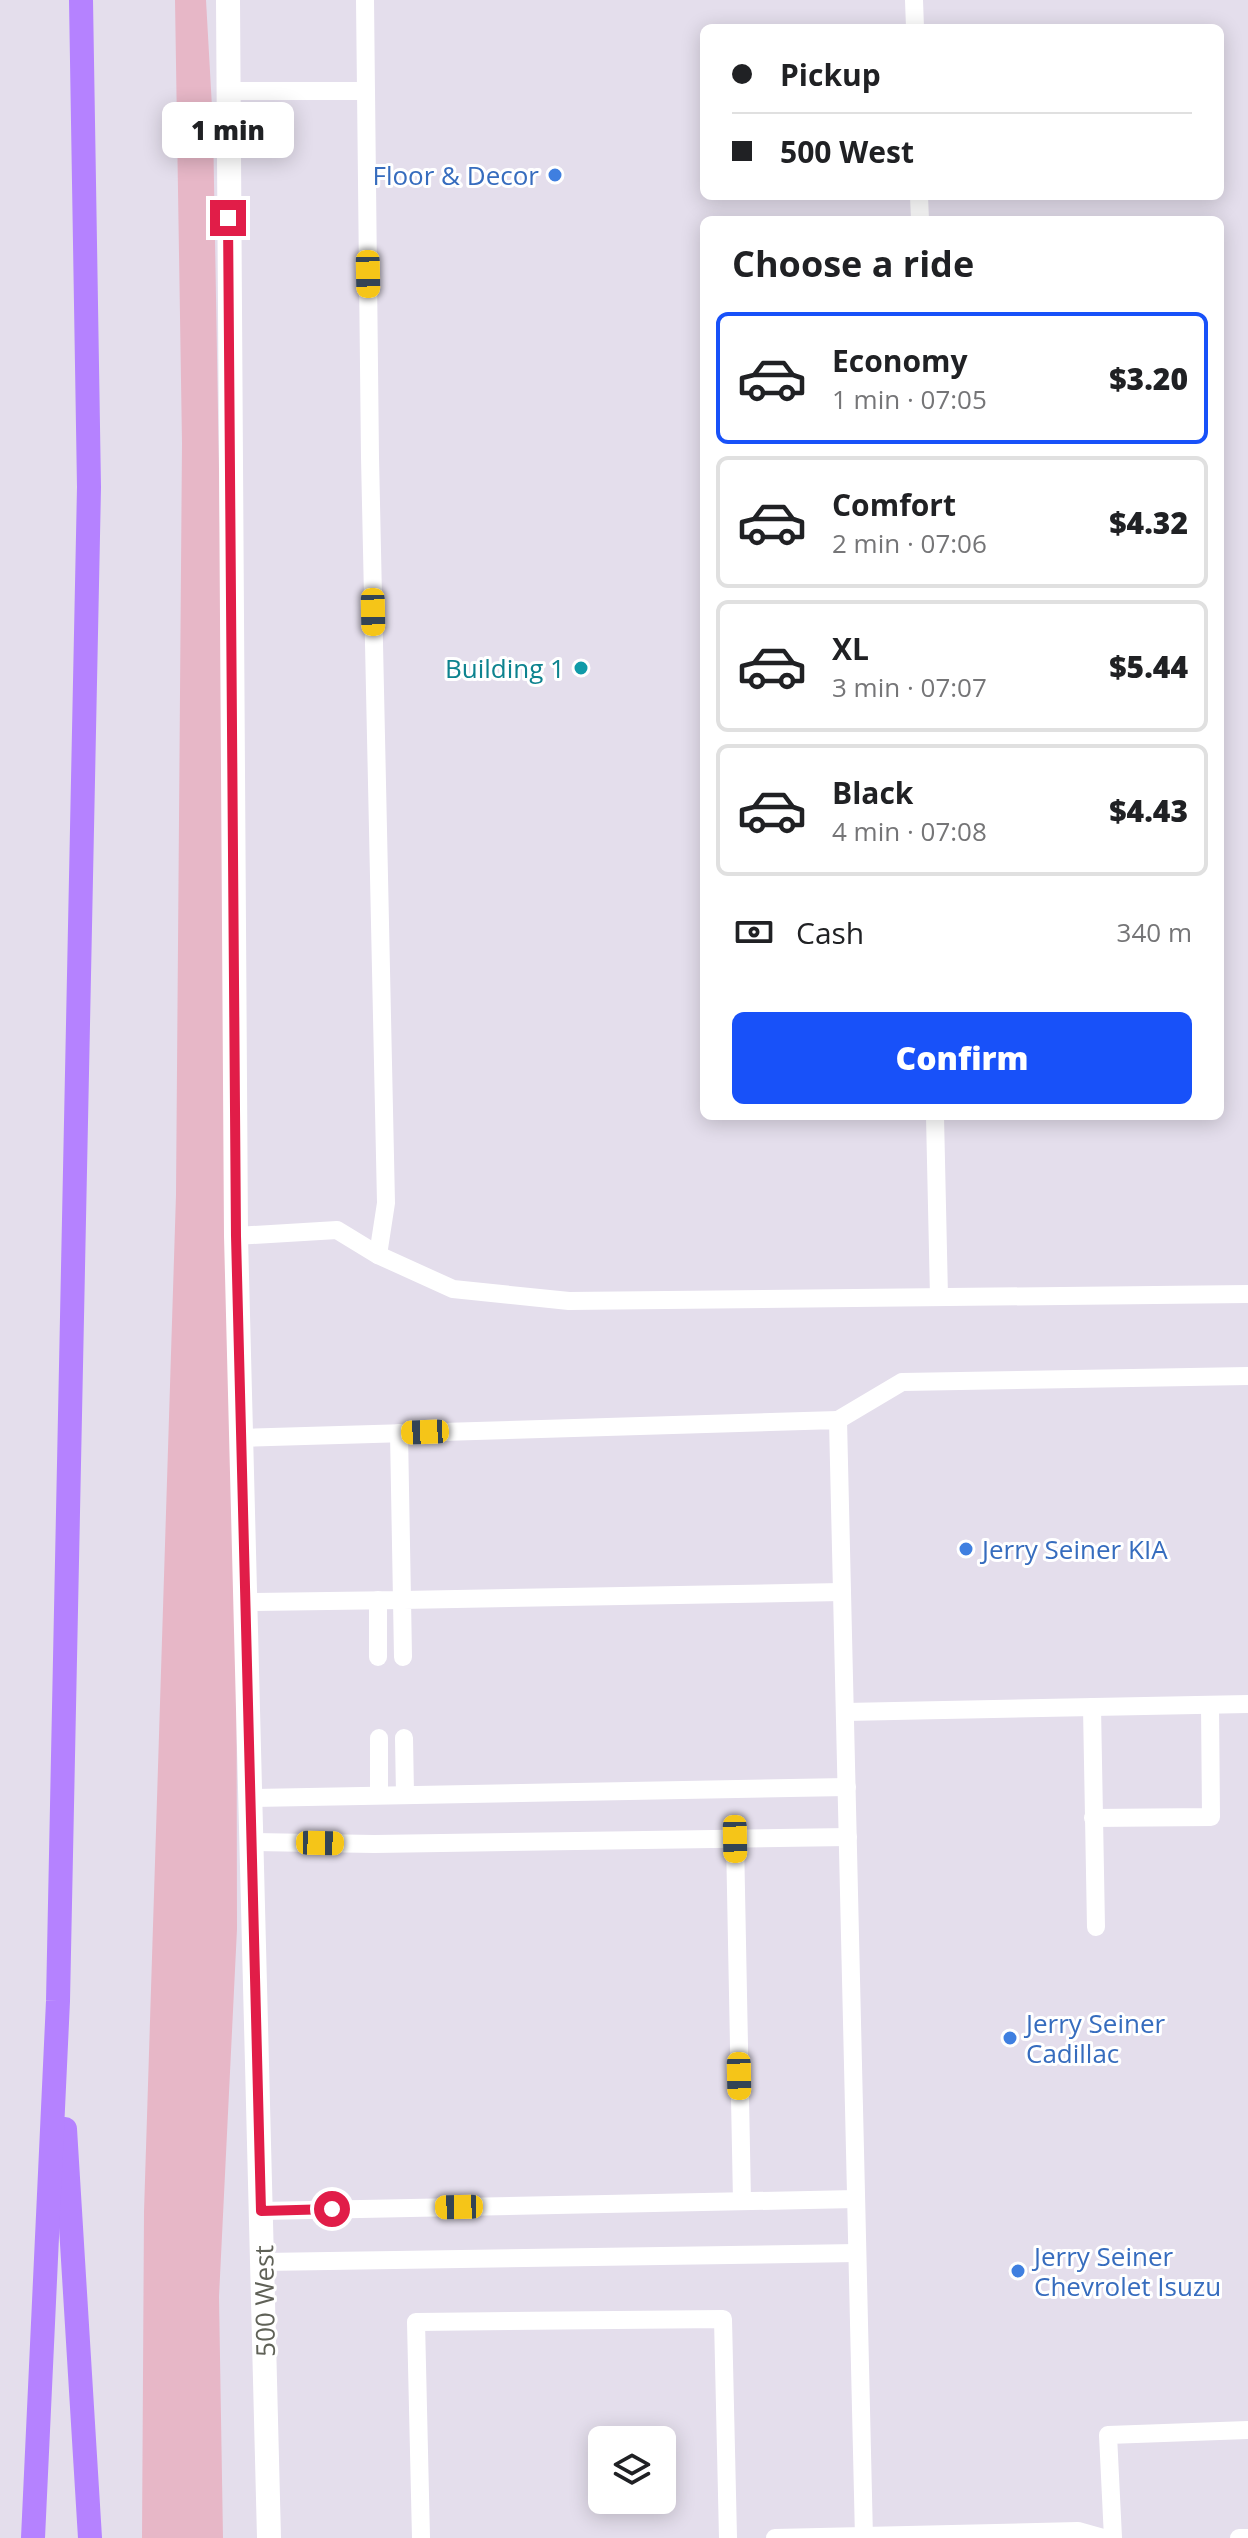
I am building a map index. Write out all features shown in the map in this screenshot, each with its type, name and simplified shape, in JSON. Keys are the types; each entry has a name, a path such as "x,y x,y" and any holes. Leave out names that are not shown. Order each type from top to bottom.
{"highway":[{"path":"33,2538 58,2001 89,487 81,0"},
{"path":"58,2001 90,2538"}],"street":[{"name":"500 West","path":"228,0 236,1236 269,2538"}],"lane":[{"path":"365,0 370,457 386,1203 378,1255"},
{"path":"914,0 915,24"},
{"path":"227,91 366,91"},
{"path":"935,1120 939,1297"},
{"path":"236,1236 337,1230 378,1255 453,1289 569,1301 1248,1294"},
{"path":"241,1438 838,1420 902,1382 1248,1376"},
{"path":"838,1420 864,2537"},
{"path":"399,1433 403,1657"},
{"path":"245,1602 842,1592"},
{"path":"378,1600 378,1657"},
{"path":"845,1712 1248,1704"},
{"path":"1093,1818 1211,1817 1210,1705"},
{"path":"1092,1707 1096,1927"},
{"path":"379,1738 379,1795"},
{"path":"404,1738 405,1794"},
{"path":"252,1798 847,1787"},
{"path":"253,1842 374,1844 848,1837"},
{"path":"735,1839 742,2201"},
{"path":"261,2211 856,2199"},
{"path":"263,2262 857,2253"},
{"path":"421,2538 416,2322 723,2319 728,2538"},
{"path":"1113,2538 1108,2435 1248,2430"},
{"path":"775,2538 1078,2531 1103,2538"},
{"path":"1239,2538 1248,2538"}],"shaded area":[{"path":"175,0 206,0 213,125 236,1448 237,1929 219,2297 223,2538 142,2538 144,2212 176,1195 182,443"}],"place":[{"name":"Floor & Decor","path":"555,175"},
{"name":"Building 1","path":"581,668"},
{"name":"Jerry Seiner KIA","path":"966,1549"},
{"name":"Jerry Seiner Cadillac","path":"1010,2038"},
{"name":"Jerry Seiner Chevrolet Isuzu","path":"1018,2271"}],"route":[{"path":"228,218 236,1236 261,2211 332,2209"}]}
